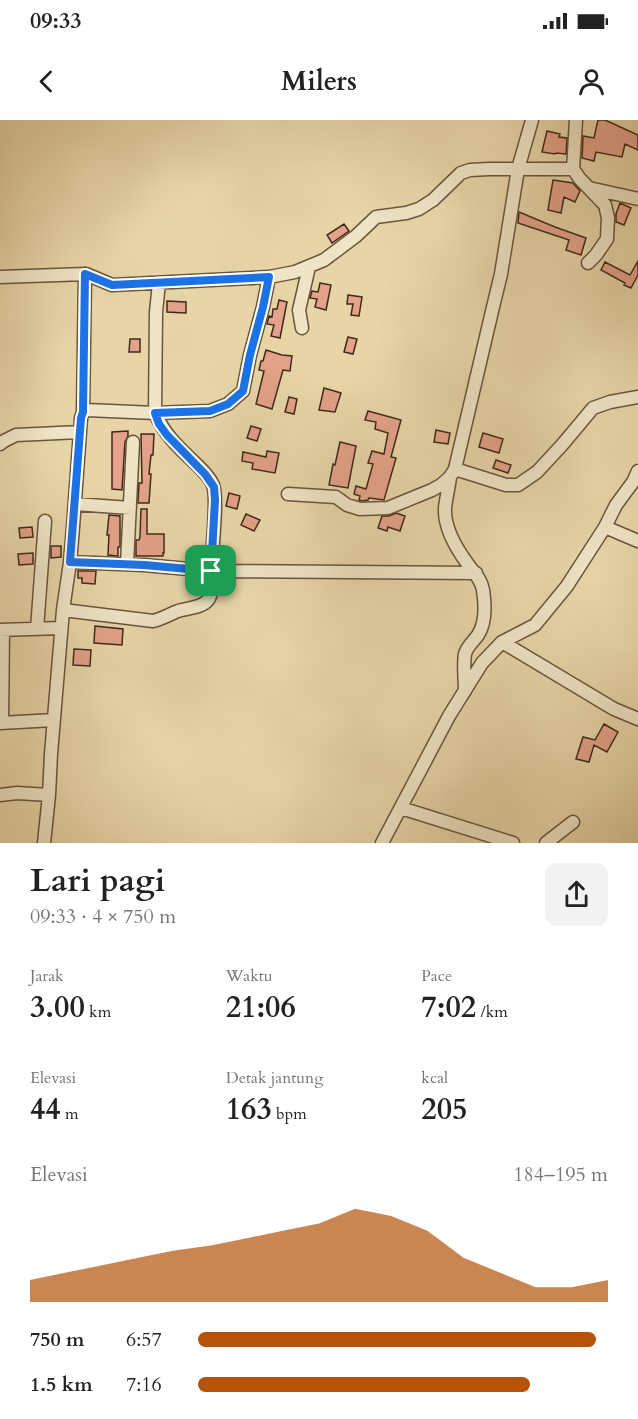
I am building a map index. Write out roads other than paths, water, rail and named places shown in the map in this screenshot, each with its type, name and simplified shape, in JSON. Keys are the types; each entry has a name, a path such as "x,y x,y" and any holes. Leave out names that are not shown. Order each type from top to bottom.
{"street":[{"path":"465,691 465,652 480,633 483,624 483,588 446,525 445,508 501,274 518,169 532,120"},
{"path":"576,120 573,169 605,206 608,218 607,239 588,263"},
{"path":"0,277 85,274 112,285 269,277 295,272 324,260 349,242 376,217 419,209 433,200 461,172 573,169"},
{"path":"589,188 638,199"},
{"path":"302,328 299,310 309,267"},
{"path":"44,843 61,628 70,562 83,412 85,274"},
{"path":"83,412 87,410 155,413 210,411 228,404 243,391 269,277"},
{"path":"63,610 153,621 206,603 212,594 214,487 205,474 167,435 155,413 156,312 159,283"},
{"path":"452,473 506,485 518,485 537,472 593,408 638,397"},
{"path":"0,444 16,435 80,432"},
{"path":"128,564 133,442"},
{"path":"382,843 449,716 482,663 502,642 535,625 567,586 638,471"},
{"path":"288,494 336,497 347,505 360,509 388,508 432,490 441,485 452,473"},
{"path":"75,504 130,508"},
{"path":"38,629 45,521"},
{"path":"605,527 638,541"},
{"path":"70,562 211,571 476,573"},
{"path":"54,720 1,723 2,630 61,628"},
{"path":"502,642 614,708 638,719"},
{"path":"0,795 17,793 49,795"},
{"path":"401,808 513,843"},
{"path":"546,843 573,822"}]}
